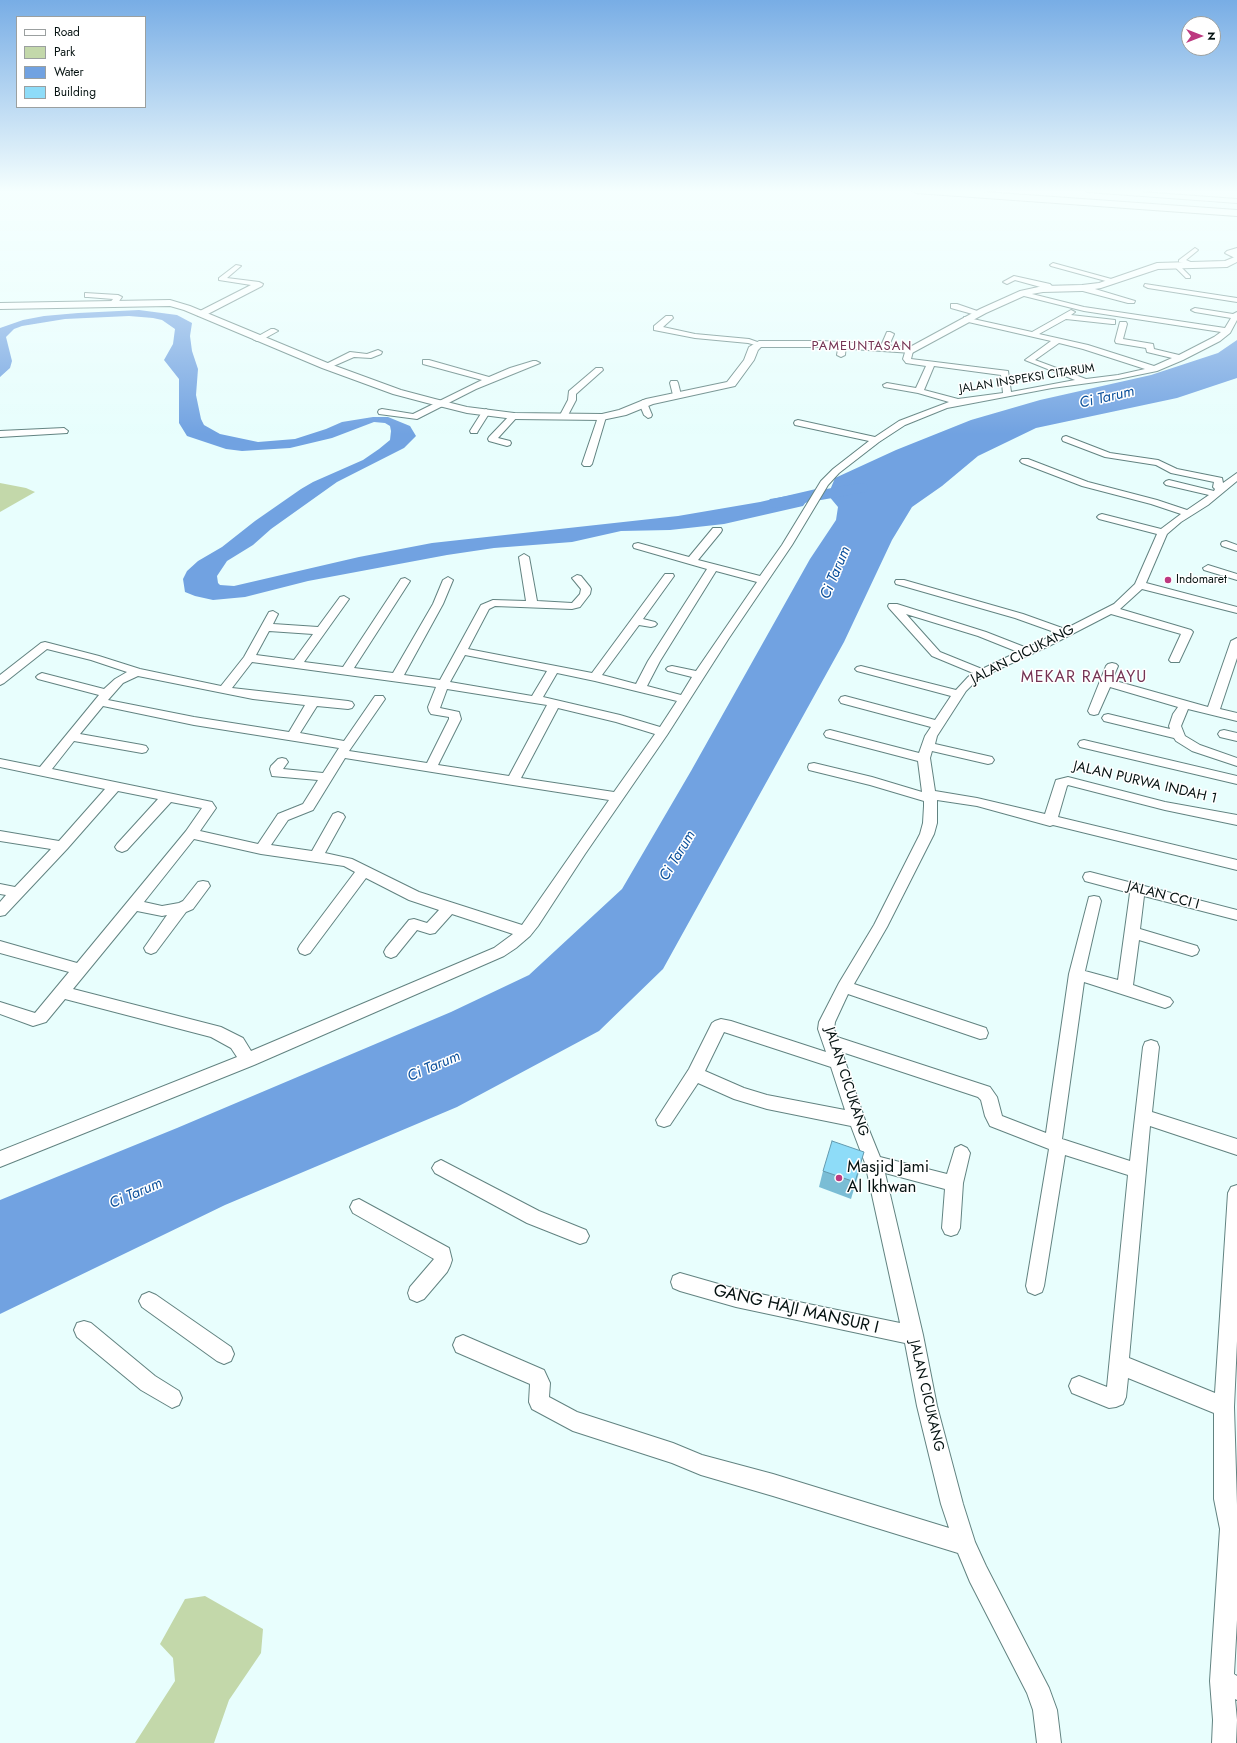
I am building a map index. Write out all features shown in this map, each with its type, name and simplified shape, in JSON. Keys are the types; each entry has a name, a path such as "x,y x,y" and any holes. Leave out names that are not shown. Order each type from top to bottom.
{"street":[{"path":"201,314 259,284 221,279 231,271"},
{"path":"1075,271 1113,282"},
{"path":"669,318 657,328 666,333 749,341 759,344 776,343 841,350 884,348 909,351 979,313 1024,293 1043,289 1082,288 1113,282 1142,271"},
{"path":"1182,271 1188,277"},
{"path":"1014,278 1049,286 1043,289 1004,281 1014,278"},
{"path":"1148,286 1237,300"},
{"path":"1082,288 1131,301"},
{"path":"1024,293 1076,308 1227,331 1236,316 1195,310"},
{"path":"88,295 118,297 112,305"},
{"path":"0,306 166,303 187,308 257,339 397,392 439,403 514,416 602,417 625,412 643,403 731,384 749,360 753,349 759,344"},
{"path":"954,306 979,313"},
{"path":"1033,335 1064,317 1076,308"},
{"path":"1128,316 1123,324 1119,341 1150,346 1150,350 1180,358"},
{"path":"1064,317 1123,324"},
{"path":"967,320 1033,335 1158,367"},
{"path":"257,339 274,331"},
{"name":"JALAN INSPEKSI CITARUM","path":"0,1159 248,1060 499,952 525,932 534,922 663,732 682,699 803,520 824,483 836,471 876,440 902,423 958,402 1007,395 1052,386 1130,375 1158,367 1180,358 1227,331"},
{"path":"884,348 890,334"},
{"path":"1057,341 1029,360 1086,382"},
{"path":"1115,350 1158,367"},
{"path":"909,351 909,360 1005,372 1007,395"},
{"path":"326,366 353,354 368,356 378,352"},
{"path":"426,362 490,380"},
{"path":"971,368 976,362 1006,366"},
{"path":"382,412 414,417 439,403 490,380 513,370 536,363"},
{"path":"919,391 931,363"},
{"path":"563,417 572,400 572,393 599,370"},
{"path":"1038,381 1052,386"},
{"path":"674,383 677,396"},
{"path":"887,385 919,391 958,402"},
{"path":"643,403 648,415"},
{"path":"474,431 486,412"},
{"path":"507,443 492,440 514,416"},
{"path":"587,464 602,417"},
{"path":"798,423 876,440"},
{"path":"0,434 64,431"},
{"path":"1066,439 1108,455 1158,463 1174,472 1219,480 1218,492 1169,483"},
{"path":"1024,460 1085,484 1154,502 1187,513"},
{"name":"JALAN CICUKANG","path":"1049,1743 1045,1710 1038,1688 978,1574 965,1544 952,1504 927,1406 913,1335 874,1163 857,1120 830,1042 826,1029 827,1022 844,987 880,927 927,834 930,823 931,806 926,752 938,725 958,694 967,683 982,673 1066,633 1110,610 1125,600 1140,585 1156,545 1163,532 1187,513 1218,492 1237,476"},
{"path":"1102,517 1163,532"},
{"path":"691,561 717,530"},
{"path":"1226,544 1237,548"},
{"path":"638,546 763,580"},
{"path":"524,557 531,591 532,605"},
{"path":"640,688 654,661 713,567"},
{"path":"1208,568 1237,577"},
{"path":"595,677 670,576"},
{"path":"431,767 455,719 455,715 453,714 435,711 433,709 460,651 485,607 488,604 499,603 576,605 585,594 586,589 578,578"},
{"path":"397,677 438,604 448,580"},
{"path":"347,670 406,581"},
{"path":"900,582 1006,612 1066,633"},
{"path":"1140,585 1237,610"},
{"path":"296,665 344,599"},
{"path":"982,673 936,654 893,606 982,634 1027,652"},
{"path":"1110,610 1187,632 1175,660"},
{"path":"224,690 249,658 273,614"},
{"path":"636,621 651,624"},
{"path":"265,627 320,631"},
{"path":"1213,711 1237,641"},
{"path":"0,681 45,645 95,658 137,672 224,690 253,695 348,705"},
{"path":"460,651 595,677 682,699"},
{"path":"249,658 397,677 554,703 663,732"},
{"path":"1094,711 1112,666"},
{"path":"672,668 699,675"},
{"path":"535,700 554,669"},
{"path":"861,669 958,694"},
{"path":"43,772 103,697 119,681 137,672"},
{"path":"42,677 103,697 194,721 292,736 345,750 431,767 618,797"},
{"path":"1105,682 1237,718"},
{"path":"260,849 283,817 308,807 379,699"},
{"path":"845,700 938,725"},
{"path":"292,736 313,702"},
{"path":"513,781 554,703"},
{"path":"1178,735 1176,726 1179,714 1185,705"},
{"path":"1108,718 1178,735 1184,741 1196,748 1237,762"},
{"path":"830,734 926,752 988,760"},
{"path":"1224,734 1237,737"},
{"path":"72,737 142,749"},
{"path":"1084,744 1237,780"},
{"path":"282,762 276,769 277,773 327,777"},
{"path":"0,763 207,805 208,810 191,834 66,988 37,1020 0,1008"},
{"path":"814,767 929,796 977,802 1237,865"},
{"name":"JALAN PURWA INDAH 1","path":"1050,820 1061,783 1068,781 1164,806 1237,820"},
{"path":"0,911 62,846 114,787"},
{"path":"122,847 167,798"},
{"path":"316,856 338,817"},
{"path":"191,834 260,849 316,856 347,862 398,889 449,908 525,932"},
{"path":"0,836 62,846"},
{"path":"305,949 364,871"},
{"name":"JALAN CCI I","path":"1090,877 1237,915"},
{"path":"134,904 162,911 181,908 188,905 203,886"},
{"path":"0,889 17,892"},
{"path":"1125,988 1138,889"},
{"path":"1036,1286 1078,974 1094,901"},
{"path":"151,948 181,908"},
{"path":"391,952 414,924 430,929 449,908"},
{"path":"1132,932 1192,950"},
{"path":"0,947 80,970"},
{"path":"1078,974 1165,1002"},
{"path":"844,987 980,1033"},
{"path":"66,988 215,1032 237,1043 248,1060"},
{"path":"66,988 137,1001"},
{"path":"664,1120 695,1074 718,1027 724,1025 838,1063"},
{"path":"830,1042 984,1092 989,1097 993,1116 996,1121 1055,1144 1138,1170"},
{"path":"1079,1386 1109,1398 1116,1397 1141,1131 1144,1116 1151,1047"},
{"path":"695,1074 740,1094 767,1102 857,1120"},
{"path":"1144,1116 1237,1147"},
{"path":"951,1228 954,1183 961,1153"},
{"path":"874,1163 954,1183"},
{"path":"441,1168 533,1217 580,1236"},
{"path":"1224,1743 1225,1720 1230,1685 1231,1529 1224,1499 1224,1407 1233,1306 1237,1193"},
{"path":"359,1207 442,1254 443,1260 440,1266 417,1293"},
{"name":"GANG HAJI MANSUR I","path":"680,1282 736,1298 816,1316 913,1335"},
{"path":"149,1300 224,1354"},
{"path":"84,1330 148,1383 172,1398"},
{"path":"463,1345 536,1377 540,1383 539,1402 573,1421 666,1450 701,1465 773,1485 965,1544"},
{"path":"1119,1364 1224,1407"}],"green space":[{"path":"0,483 26,488 35,492 0,512"},
{"path":"205,1596 263,1629 261,1653 229,1700 214,1743 135,1743 175,1681 173,1658 160,1644 185,1599"}],"water":[{"path":"139,310 177,315 192,323 190,336 192,351 198,369 196,395 201,419 204,425 220,434 258,442 295,439 342,422 373,417 388,417 410,426 416,436 404,448 337,482 271,529 253,545 227,561 217,576 218,583 220,585 234,586 359,557 432,543 678,516 760,502 816,489 803,506 724,524 670,530 621,531 572,542 494,548 447,555 308,581 245,597 213,600 195,596 185,592 183,579 187,571 198,561 222,547 255,521 301,489 313,482 363,460 390,440 391,431 390,426 385,423 374,422 332,438 290,448 242,451 226,449 187,436 179,423 179,379 164,360 173,344 175,329 162,320 153,318 129,316 65,319 22,326 14,329 6,337 12,361 10,368 0,377 0,328 23,320 44,316"},
{"name":"Ci Tarum","path":"1237,340 1237,378 1177,398 1036,428 978,456 942,486 912,507 892,540 844,642 663,969 599,1031 457,1107 225,1205 0,1314 0,1200 177,1128 451,1012 529,975 622,889 691,771 810,559 836,520 838,507 828,495 835,478 896,450 971,420 1040,400 1151,375 1218,353"}],"building":[{"path":"832,1141 864,1152 855,1182 823,1171"}],"waterway":[{"path":"776,503 860,488"}],"place":[{"name":"Indomaret","path":"1168,580"},
{"name":"Masjid Jami Al Ikhwan","path":"839,1178"}],"district":[{"name":"PAMEUNTASAN","path":"862,347"},
{"name":"MEKAR RAHAYU","path":"1084,678"}]}
